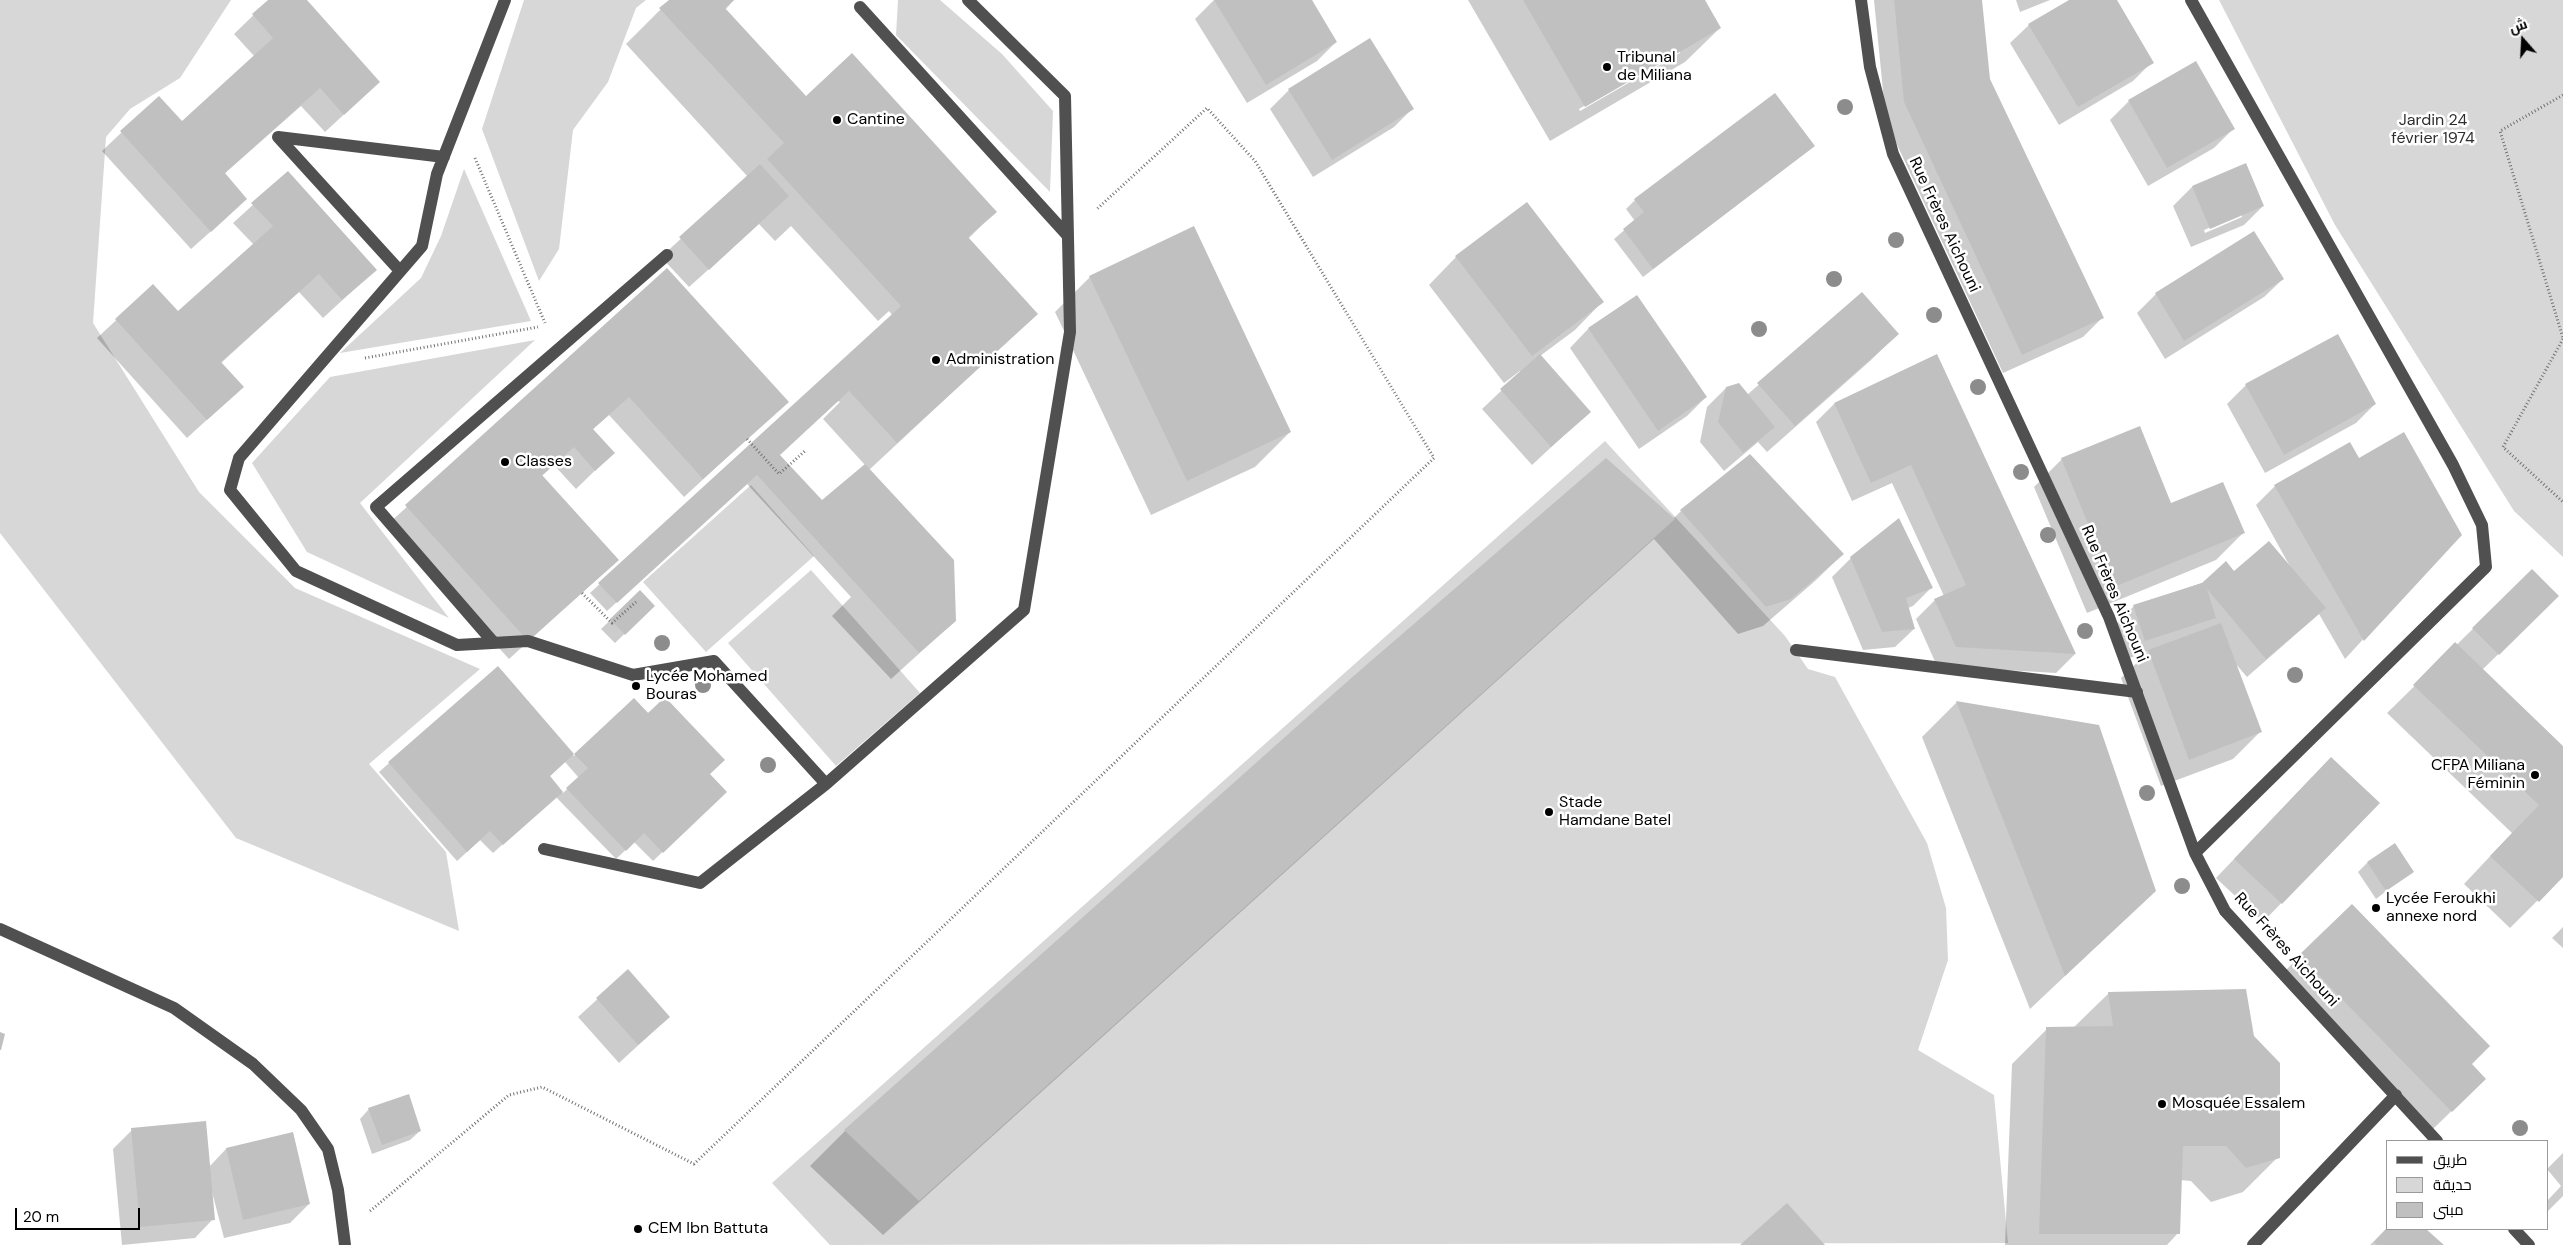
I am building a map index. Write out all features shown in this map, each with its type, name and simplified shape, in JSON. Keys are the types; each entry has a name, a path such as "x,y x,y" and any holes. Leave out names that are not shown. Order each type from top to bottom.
{"street":[{"path":"505,0 437,174 422,246 239,458 230,490 296,571 457,645 528,641 633,675 714,661 826,784"},
{"path":"544,849 700,883 826,784 1024,610 1070,332 1065,96 968,0"},
{"name":"Rue Frères Aichouni","path":"1861,0 1870,67 1893,154 2109,617 2196,853 2225,911 2436,1140"},
{"path":"2191,0 2453,464 2482,526 2486,567 2196,853"},
{"path":"860,7 1068,236"},
{"path":"400,271 278,137 444,157"},
{"path":"494,643 376,507 667,254"},
{"path":"1796,650 2137,692"},
{"path":"0,929 174,1008 253,1064 301,1110 328,1149 338,1190 345,1239"},
{"path":"2253,1245 2396,1095"},
{"path":"2515,1230 2528,1245"}],"path":[{"path":"2563,95 2500,131 2563,338 2503,447 2563,502"},
{"path":"345,1239 509,1095 542,1086 694,1164 1434,458 1255,161 1207,108 1068,236"},
{"path":"364,358 546,325 458,119"},
{"path":"747,439 779,474 805,451"},
{"path":"582,593 612,623 636,602"}],"green space":[{"path":"0,0 231,0 180,78 130,109 106,137 93,323 199,492 295,588 480,669 369,764 446,852 459,931 236,838 0,533"},
{"path":"524,0 646,0 636,8 608,82 573,130 559,249 539,281 482,129"},
{"path":"898,0 940,0 1002,54 1053,111 1050,192 896,35"},
{"name":"Jardin 24 février 1974","path":"2219,0 2563,0 2563,557 2514,511 2335,225"},
{"path":"464,169 531,321 340,353 421,278 441,236"},
{"path":"535,340 360,503 449,618 307,552 252,463 330,377"},
{"name":"Stade Hamdane Batel","path":"1605,441 1785,636 1808,669 1835,677 1927,843 1946,908 1948,960 1918,1050 1994,1095 2008,1243 830,1245 772,1183"},
{"path":"751,485 814,556 706,652 643,582"},
{"path":"811,570 920,693 836,766 728,643"}],"building":[{"path":"268,0 307,0 380,82 344,115 320,88 225,173 247,199 211,232 120,131 159,96 182,121 273,38 252,14"},
{"path":"669,0 734,0 725,8 806,96 852,53 997,212 968,237 1038,314 897,443 849,391 780,455 822,500 865,464 954,560 956,621 919,653 757,475 617,603 598,583 901,306 767,159 784,143 659,8"},
{"path":"1214,0 1312,0 1337,42 1266,85"},
{"name":"Tribunal de Miliana","path":"1523,0 1705,0 1721,28 1585,107"},
{"path":"1894,0 1982,0 1990,79 2104,318 2022,355 1904,102"},
{"path":"2069,0 2117,0 2154,63 2078,107 2028,24"},
{"path":"1370,38 1414,109 1332,160 1288,89"},
{"path":"2196,61 2235,129 2167,168 2128,100"},
{"path":"1775,93 1815,146 1653,269 1623,229 1644,212 1634,199"},
{"path":"2246,163 2264,206 2210,229 2192,186"},
{"path":"760,164 789,196 709,270 679,237"},
{"path":"288,171 377,270 342,300 319,274 221,362 244,387 207,420 115,319 153,284 178,311 273,226 251,203"},
{"path":"1527,202 1604,302 1532,356 1455,256"},
{"path":"1194,226 1291,432 1187,481 1089,276"},
{"path":"2254,231 2284,279 2184,341 2155,293"},
{"name":"Classes","path":"667,268 789,402 703,479 629,397 593,429 615,453 595,471 574,447 542,475 619,560 528,641 405,505"},
{"path":"1862,292 1899,334 1795,426 1757,383"},
{"path":"1637,295 1707,397 1658,431 1588,328"},
{"path":"2338,334 2376,404 2284,455 2245,384"},
{"path":"1540,354 1591,412 1551,447 1500,389"},
{"path":"1937,354 2076,654 1956,647 1934,599 1966,585 1911,465 1871,483 1834,403"},
{"path":"1739,383 1775,427 1743,453 1718,422 1726,387"},
{"path":"2140,426 2171,503 2223,482 2245,533 2114,587 2061,458"},
{"path":"2404,432 2462,535 2364,641 2274,485 2350,442 2359,458"},
{"path":"1750,454 1844,554 1791,599 1766,607 1680,510"},
{"path":"1606,458 1675,519 919,1201 844,1130 1349,680"},
{"path":"1899,518 1933,588 1906,598 1915,629 1882,632 1850,557"},
{"path":"2269,541 2326,608 2266,659 2207,589 2216,618 2145,641 2133,605 2202,583 2226,561 2234,571"},
{"path":"2532,569 2559,596 2499,655 2472,628"},
{"path":"640,590 655,606 625,635 610,619"},
{"path":"2221,623 2262,732 2189,760 2148,650"},
{"name":"CFPA Miliana Féminin","path":"2455,642 2563,746 2563,877 2539,902 2490,856 2539,805 2413,685"},
{"path":"498,666 574,754 550,776 563,792 503,845 490,831 467,852 388,762"},
{"path":"665,697 725,760 710,774 727,792 663,853 644,833 626,851 566,788 588,768 574,754 634,698 648,713"},
{"path":"1956,701 2099,725 2156,891 2065,976"},
{"path":"2331,757 2380,803 2282,904 2234,859"},
{"path":"2395,843 2414,872 2386,891 2367,862"},
{"path":"2352,904 2490,1046 2472,1064 2486,1079 2452,1112 2299,955"},
{"path":"628,969 670,1017 638,1045 596,998"},
{"name":"Mosquée Essalem","path":"2246,989 2254,1036 2280,1063 2280,1158 2246,1168 2226,1146 2183,1146 2180,1234 2039,1234 2046,1027 2113,1026 2108,992"},
{"path":"0,1032 5,1034 1,1050 0,1050"},
{"path":"409,1094 421,1131 382,1145 368,1108"},
{"path":"206,1121 215,1220 140,1227 131,1128"},
{"path":"293,1132 310,1204 243,1220 226,1148"},
{"path":"1787,1203 1825,1245 1740,1245"},
{"path":"2386,1229 2427,1230 2444,1245 2377,1245 2374,1242"}],"place":[{"name":"Tribunal de Miliana","path":"1607,67"},
{"name":"Cantine","path":"837,120"},
{"name":"Administration","path":"936,360"},
{"name":"Classes","path":"505,462"},
{"name":"Lycée Mohamed Bouras","path":"636,686"},
{"name":"CFPA Miliana Féminin","path":"2535,775"},
{"name":"Stade Hamdane Batel","path":"1549,812"},
{"name":"Lycée Feroukhi annexe nord","path":"2376,908"},
{"name":"Mosquée Essalem","path":"2162,1104"},
{"name":"CEM Ibn Battuta","path":"638,1229"}]}
